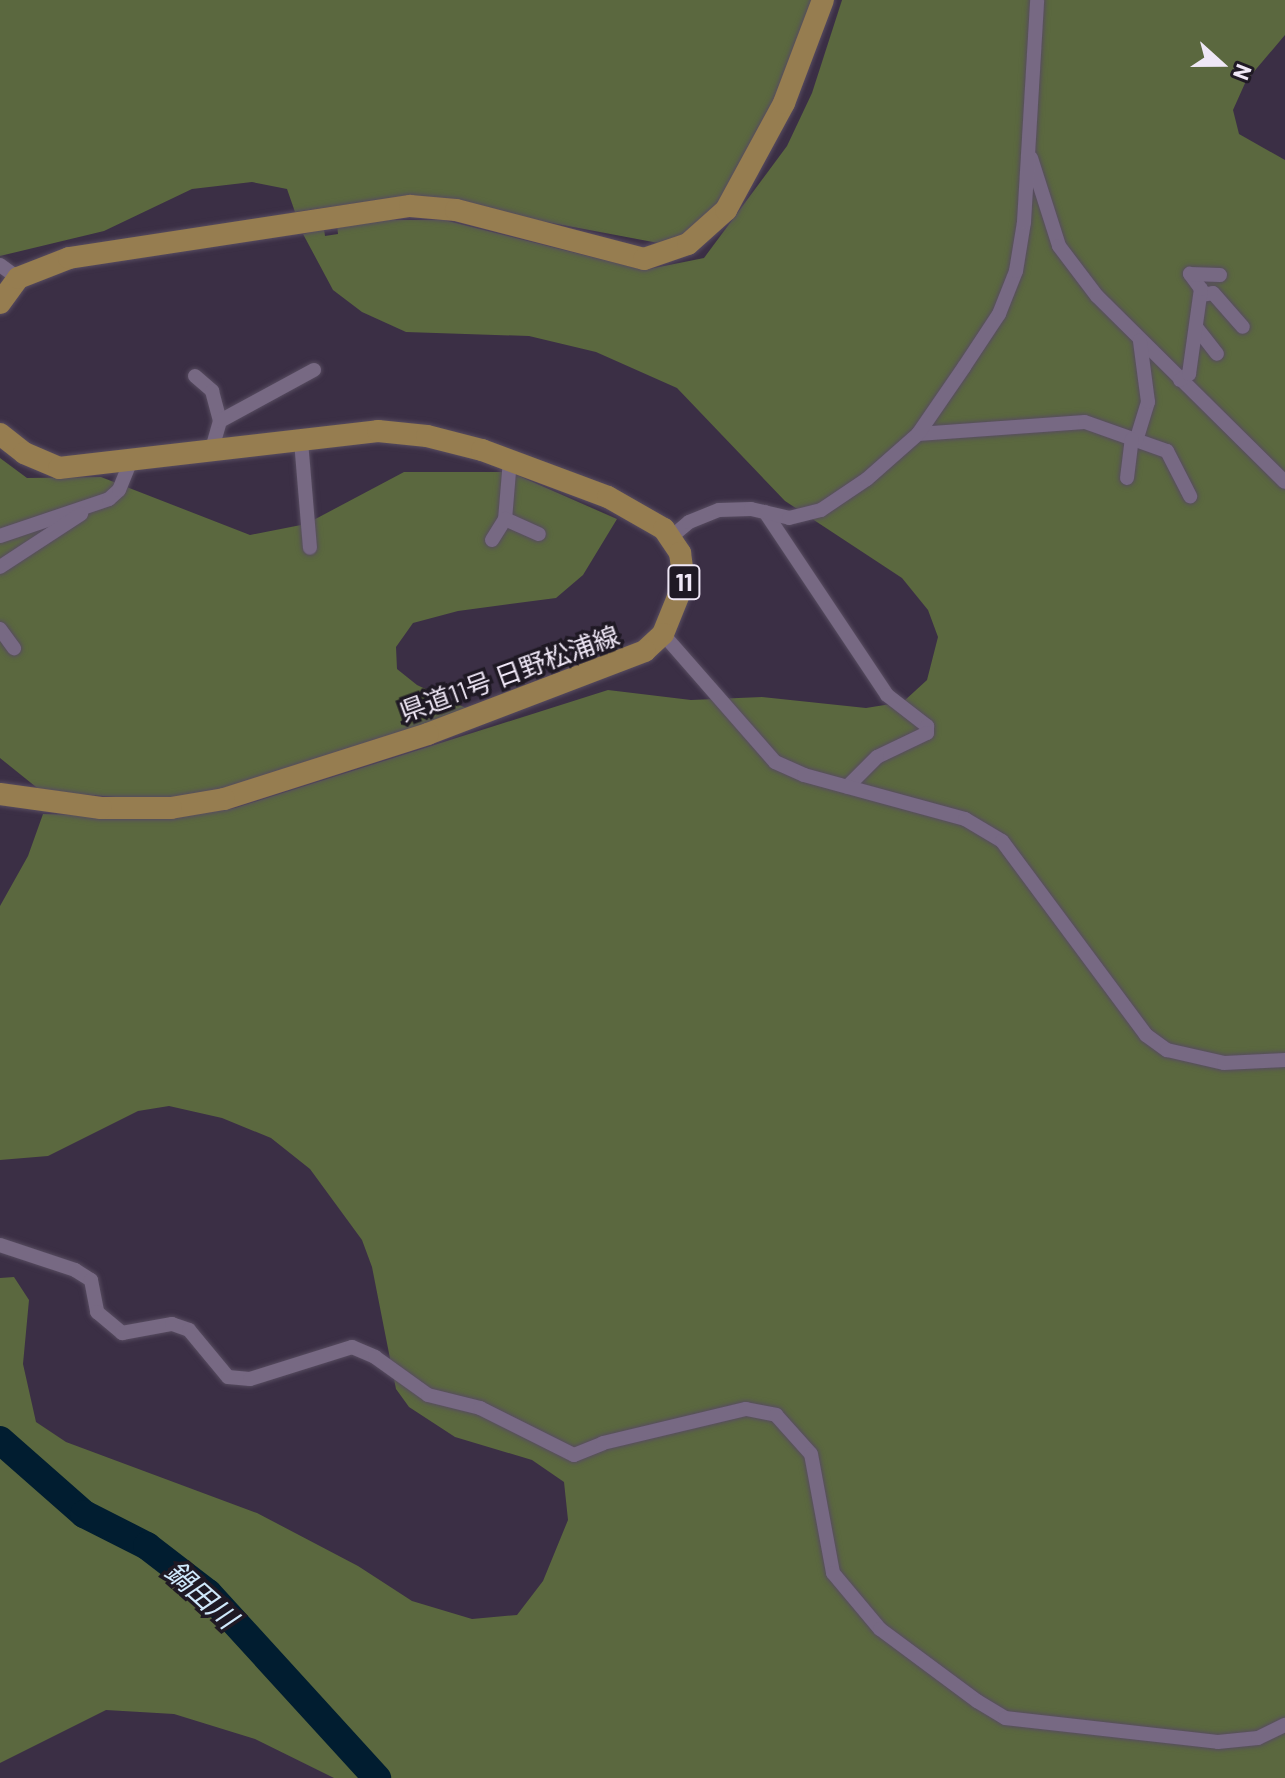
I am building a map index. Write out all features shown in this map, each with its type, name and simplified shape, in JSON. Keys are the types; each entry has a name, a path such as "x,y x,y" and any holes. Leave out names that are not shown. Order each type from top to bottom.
{"main road":[{"path":"0,303 9,271 69,258 410,206 456,210 644,259 688,244 726,210 784,103 823,0"},
{"name":"11","path":"0,434 24,453 59,468 378,431 415,435 510,460 608,497 664,529 680,553 684,582 663,634"},
{"name":"県道11号 日野松浦線","path":"0,794 101,808 171,808 224,799 428,734 615,664 645,651 663,634"}],"street":[{"path":"670,538 689,522 719,510 765,512 789,518 821,510 867,479 918,434 999,314 1016,271 1028,150 1037,0"},
{"path":"1028,150 1059,246 1140,341 1285,482"},
{"path":"1180,380 1189,374 1201,295 1190,274 1220,275"},
{"path":"1201,295 1213,293 1243,327"},
{"path":"1196,327 1217,354"},
{"path":"1127,478 1134,440 1148,402 1140,341"},
{"path":"220,421 314,370"},
{"path":"195,376 212,391 220,421 211,452"},
{"path":"918,434 1046,421 1085,422 1167,451 1190,496"},
{"path":"301,441 310,548"},
{"path":"492,540 505,519 510,460"},
{"path":"0,567 119,490 131,461"},
{"path":"0,536 87,509"},
{"path":"765,512 887,695 927,726 927,733 877,757 847,787"},
{"path":"505,519 539,534"},
{"path":"0,629 14,648"},
{"path":"663,634 775,762 847,787 965,819 1002,841 1146,1035 1167,1050 1224,1063 1285,1060"},
{"path":"0,1245 75,1270 91,1280 97,1312 122,1333 172,1324 189,1330 228,1377 250,1379 352,1347 375,1357 428,1395 480,1408 574,1455 603,1443 746,1409 776,1415 811,1454 833,1573 880,1629 977,1701 1005,1718 1218,1742 1258,1738 1285,1725"}],"green space":[{"path":"0,0 819,0 810,43 722,207 669,245 441,202 385,199 295,212 287,189 252,182 192,189 104,231 0,256"},
{"path":"842,0 1285,0 1285,35 1246,81 1233,110 1239,134 1285,160 1285,1778 334,1778 255,1739 174,1714 106,1710 0,1763 0,1278 14,1277 29,1300 23,1364 36,1422 66,1442 257,1513 358,1566 412,1601 472,1619 517,1615 543,1581 568,1520 564,1482 532,1460 455,1437 409,1407 396,1389 372,1267 362,1240 310,1169 271,1138 222,1118 169,1106 138,1111 48,1156 0,1160 0,906 28,856 43,814 177,817 235,808 608,690 691,700 762,697 866,708 903,702 927,680 938,637 928,610 902,578 785,501 677,388 596,352 529,336 406,332 362,312 333,290 303,234 324,229 325,236 338,234 337,225 389,220 444,220 644,270 704,258 787,146 812,93"},
{"path":"0,458 27,478 101,477 250,535 306,524 404,472 510,472 617,519 583,575 556,598 458,611 413,623 396,647 397,669 417,685 468,709 227,790 153,800 41,791 0,758"}],"waterway":[{"name":"鍋田川","path":"0,1440 84,1514 147,1546 208,1593 377,1778"}]}
